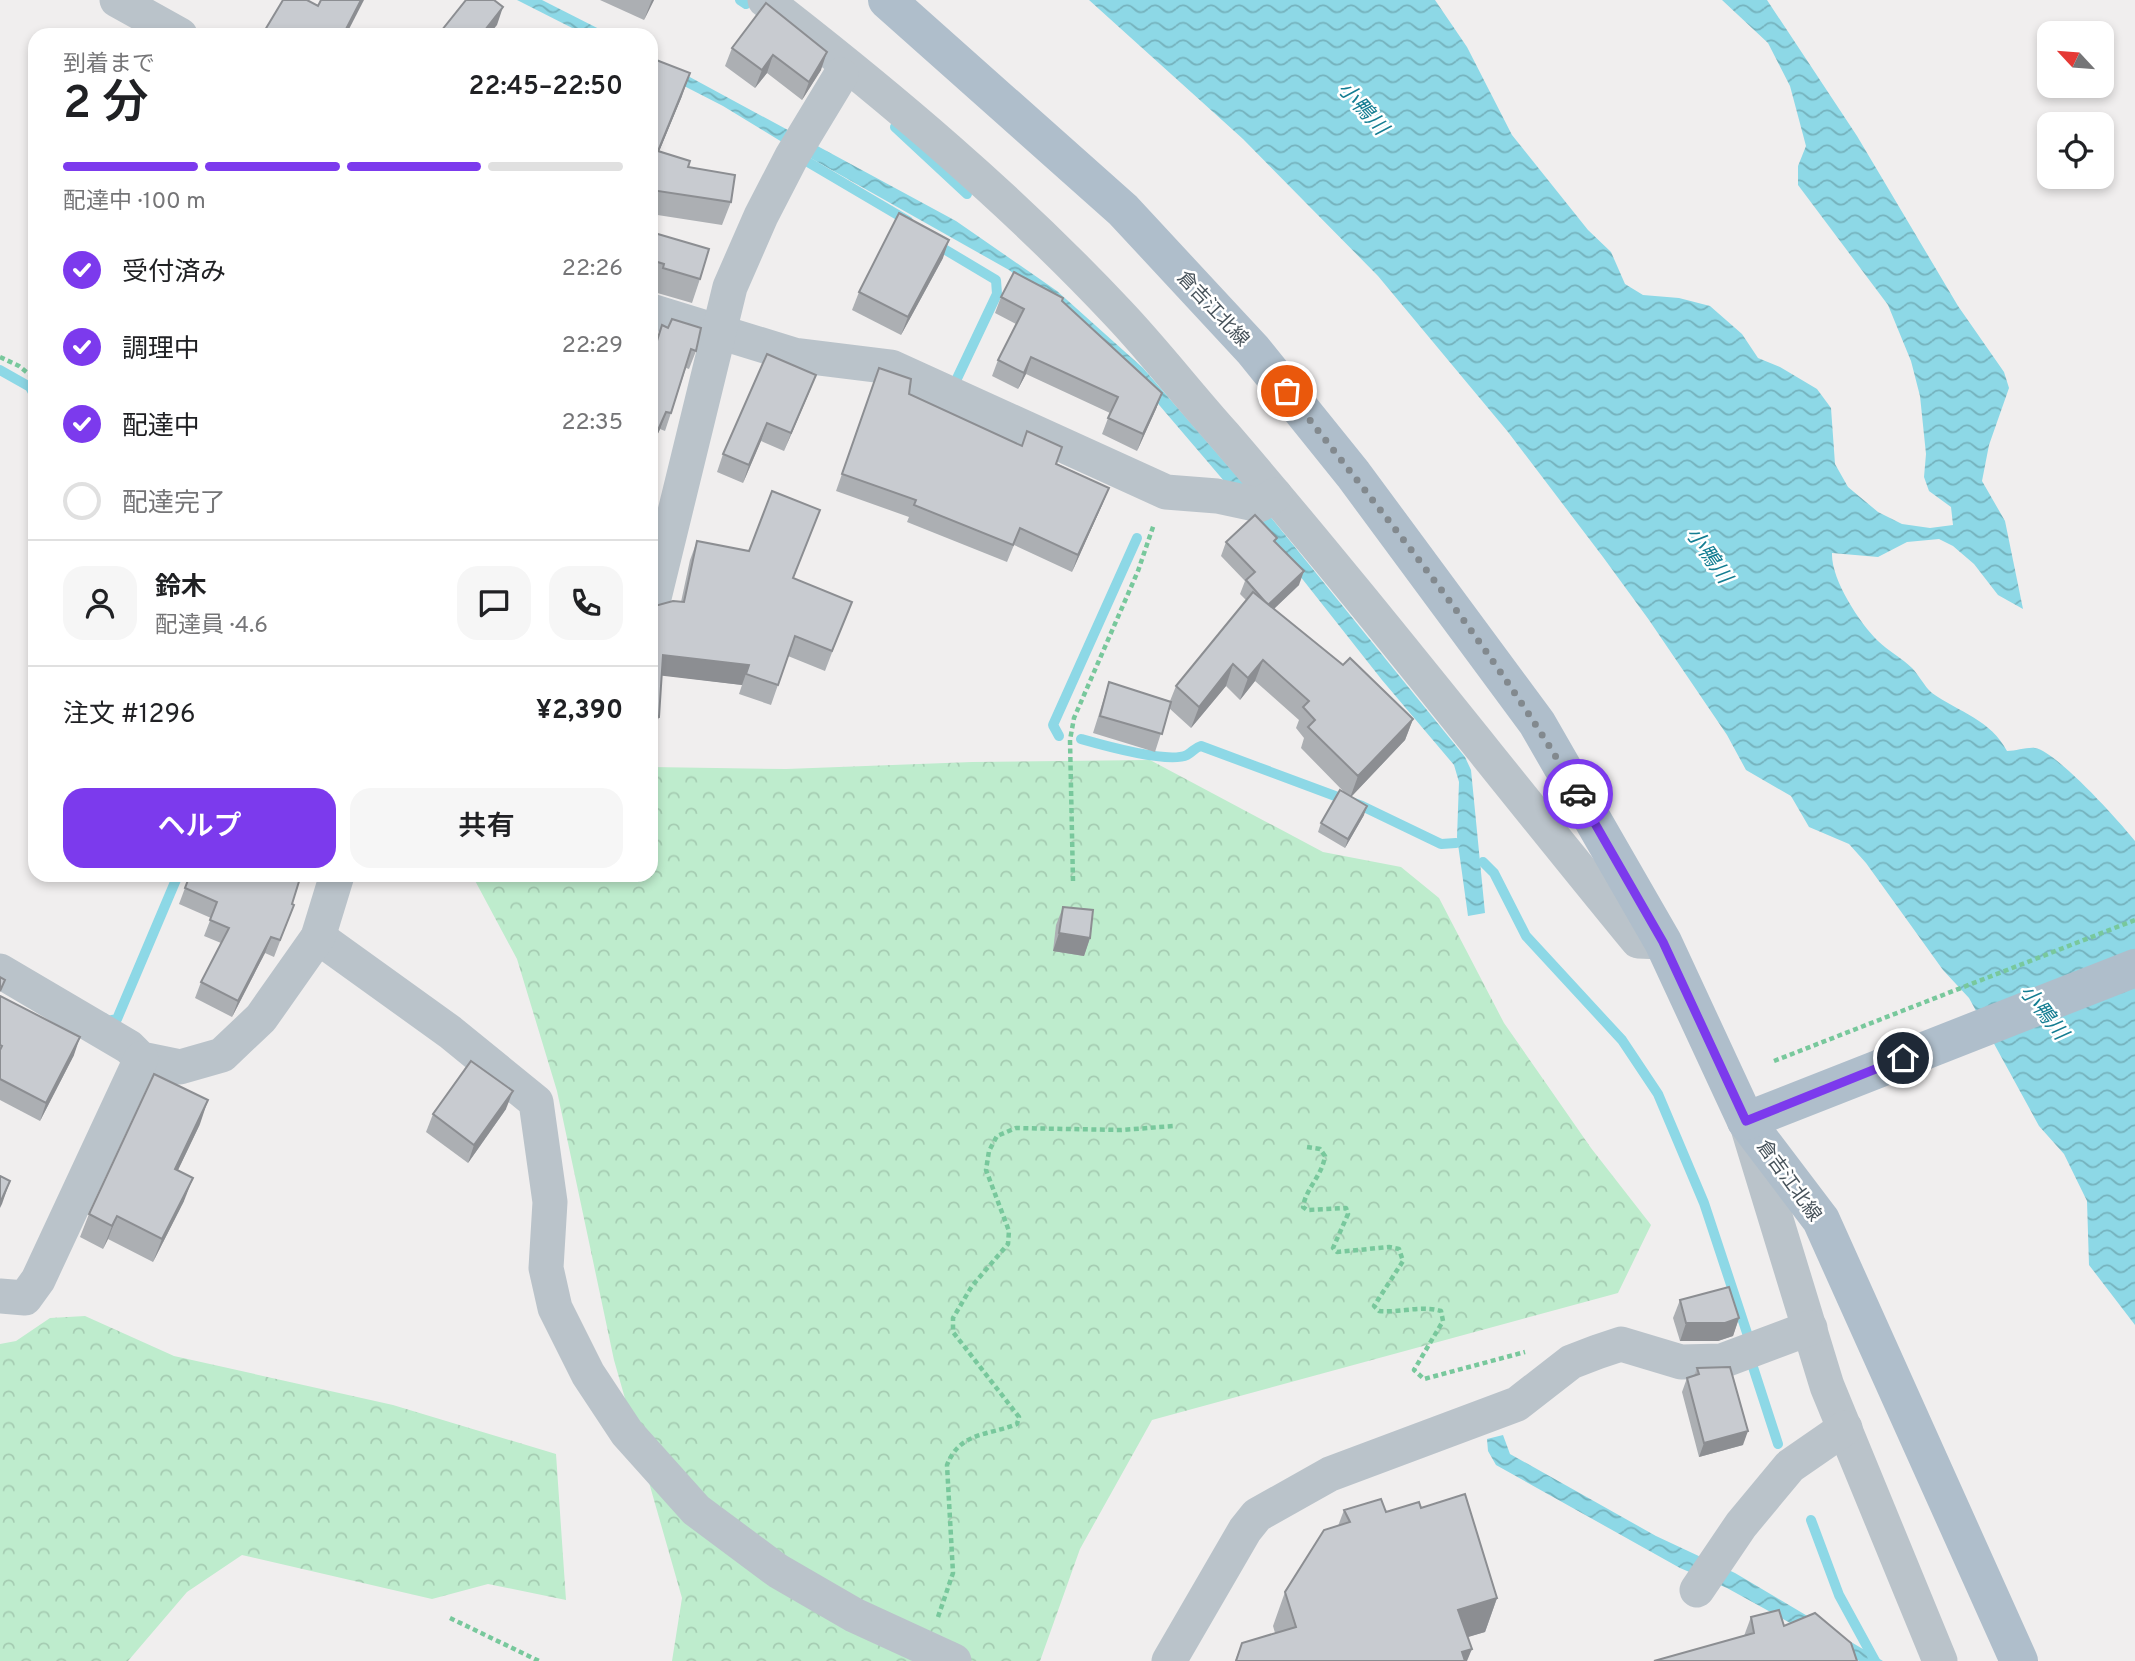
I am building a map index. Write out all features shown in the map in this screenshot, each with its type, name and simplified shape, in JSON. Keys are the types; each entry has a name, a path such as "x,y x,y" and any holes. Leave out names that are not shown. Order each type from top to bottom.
{"main road":[{"name":"倉吉江北線","path":"887,0 1123,210 1253,350 1353,474 1537,723 1663,942 1746,1121 1821,1220 2019,1661"},
{"path":"1746,1121 2135,968"}],"street":[{"path":"117,0 167,28"},
{"path":"765,0 909,117 978,178 1118,313 1341,571 1502,775 1638,941 1663,942"},
{"path":"658,556 730,287 761,216 792,156 841,75"},
{"path":"658,313 794,355 891,367 1166,492 1217,496 1259,505 1275,495"},
{"path":"0,971 129,1047 141,1059 180,1067 222,1055 261,1018 318,937 335,882"},
{"path":"318,937 450,1032 536,1102 550,1202 546,1268 555,1308 588,1374 646,1457 696,1510 778,1571 854,1615 939,1654"},
{"path":"0,1296 25,1298 38,1280 141,1059"},
{"path":"1746,1121 1827,1386 1940,1661"},
{"path":"1169,1661 1245,1530 1257,1515 1330,1474 1517,1404 1571,1362 1621,1344 1681,1362 1721,1361 1810,1328"},
{"path":"1697,1590 1741,1525 1790,1466 1845,1428"}],"path":[{"path":"0,357 28,373"},
{"path":"1073,881 1070,752 1074,718 1138,571 1166,492"},
{"path":"1774,1061 2135,920"},
{"path":"939,1654 953,1573 947,1465 954,1449 962,1442 1017,1424 1019,1417 953,1332 953,1318 972,1286 1008,1244 1009,1231 986,1170 989,1151 997,1136 1016,1128 1121,1130 1174,1126"},
{"path":"1307,1147 1320,1149 1325,1156 1324,1167 1305,1197 1303,1206 1307,1210 1346,1208 1348,1214 1333,1248 1337,1252 1389,1247 1399,1250 1403,1262 1374,1306 1379,1311 1396,1313 1434,1309 1441,1311 1443,1321 1414,1370 1417,1375 1424,1378 1524,1352 1536,1354 1557,1373"},
{"path":"450,1618 539,1661"}],"green space":[{"path":"1150,760 1323,852 1401,867 1439,898 1504,1023 1591,1148 1651,1225 1618,1293 1152,1420 1080,1549 1040,1661 672,1661 682,1598 614,1360 557,1091 517,959 476,882 658,882 658,767 786,769 972,762"},
{"path":"85,1316 174,1356 393,1405 556,1454 566,1600 488,1584 432,1599 242,1555 187,1592 128,1661 0,1661 0,1344 16,1341 50,1318"}],"water":[{"path":"517,0 542,0 597,28 572,28"},
{"name":"小鴨川","path":"1089,0 1435,0 1467,47 1512,135 1588,230 1611,252 1625,284 1643,295 1679,298 1710,306 1742,334 1758,358 1780,367 1817,389 1831,408 1835,464 1848,487 1878,512 1902,524 1930,528 1953,525 1951,507 1929,491 1924,477 1926,454 1920,396 1911,361 1888,305 1798,185 1798,166 1806,146 1790,86 1768,43 1722,0 1767,0 1857,136 1958,306 2004,372 2009,388 1989,445 1982,481 2005,521 2023,609 1998,595 1974,564 1953,546 1939,539 1907,542 1878,557 1832,553 1841,587 1871,633 1912,668 1932,693 1983,724 2007,751 2035,748 2045,752 2087,788 2135,841 2135,1325 2089,1265 2087,1201 2064,1154 2039,1126 1969,998 1943,970 1866,863 1849,844 1809,827 1791,796 1746,770 1727,735 1603,557 1508,432 1378,276 1243,139"},
{"path":"658,60 956,221 1057,291 1143,368 1248,489 1465,757 1471,770 1485,913 1468,916 1457,837 1459,782 1454,765 1382,680 1236,495 1125,365 1066,313 1009,270 723,106 658,73"},
{"path":"1503,1435 1510,1454 1656,1536 1735,1573 1883,1661 1859,1661 1727,1588 1680,1568 1496,1465 1488,1451 1487,1439"}],"building":[{"path":"283,0 307,0 318,6 321,0 361,0 347,28 266,28"},
{"path":"466,0 494,0 503,7 486,28 444,28"},
{"path":"766,3 827,52 809,82 773,55 762,70 732,48"},
{"path":"658,61 690,73 658,151"},
{"path":"658,151 690,161 688,167 735,175 731,202 658,191"},
{"path":"899,213 949,240 908,317 859,292"},
{"path":"658,234 709,249 700,279 663,268 664,264 658,262"},
{"path":"1014,272 1063,298 1062,301 1162,393 1143,434 1108,418 1118,397 1031,357 1024,373 998,360 1024,309 1001,297"},
{"path":"672,319 701,328 696,351 691,349 671,413 666,412 658,430 658,338 662,325 668,328"},
{"path":"767,354 816,375 791,433 767,423 749,465 723,454"},
{"path":"879,368 911,379 909,394 1022,446 1027,431 1062,447 1056,464 1109,488 1078,555 1020,528 1013,545 914,505 916,500 842,474"},
{"path":"772,491 820,510 793,578 852,602 832,651 795,636 778,685 746,674 749,665 663,655 658,717 658,605 673,601 684,602 697,541 749,551"},
{"path":"1255,515 1277,538 1274,541 1304,571 1268,605 1246,580 1255,572 1226,542"},
{"path":"1253,592 1343,665 1350,658 1413,719 1358,776 1308,727 1315,720 1303,707 1309,701 1263,660 1248,678 1233,664 1199,707 1176,686"},
{"path":"1109,682 1171,702 1162,734 1100,716"},
{"path":"1340,790 1367,806 1348,839 1321,823"},
{"path":"187,882 299,882 292,904 294,905 280,940 271,937 238,1001 201,982 229,928 210,920 217,902 185,888"},
{"path":"1063,907 1093,910 1090,938 1059,933"},
{"path":"0,977 5,980 0,991"},
{"path":"0,996 80,1037 46,1103 0,1079"},
{"path":"471,1061 513,1091 474,1145 433,1114"},
{"path":"154,1074 208,1100 175,1169 193,1178 162,1239 117,1216 112,1226 89,1214"},
{"path":"0,1176 10,1181 0,1203"},
{"path":"1729,1287 1739,1318 1725,1323 1686,1323 1680,1300"},
{"path":"1730,1367 1748,1431 1704,1443 1687,1378 1699,1374 1697,1368"},
{"path":"1465,1494 1497,1598 1458,1610 1472,1649 1462,1652 1465,1661 1236,1661 1242,1643 1296,1627 1285,1592 1324,1530 1350,1522 1344,1510 1381,1499 1386,1512 1419,1502 1421,1508"},
{"path":"1779,1610 1784,1626 1815,1613 1851,1643 1857,1661 1654,1661 1754,1633 1751,1617"}],"waterway":[{"path":"740,0 746,4"},
{"path":"895,127 967,194"},
{"path":"801,158 908,221"},
{"path":"938,241 939,246 996,280 997,294 952,389"},
{"path":"0,370 28,386"},
{"path":"1059,736 1053,725 1137,538"},
{"path":"1081,739 1135,753 1165,757 1187,755 1201,746 1362,806 1441,844 1456,843"},
{"path":"1483,862 1494,873 1526,936 1622,1040 1658,1094 1704,1203 1748,1336"},
{"path":"104,1018 108,1021 117,1019 175,882"},
{"path":"1752,1364 1778,1444"},
{"path":"1811,1520 1839,1595 1875,1661"}],"way so far":[{"path":"1287,391 1353,474 1537,723 1578,794"}],"route":[{"path":"1578,794 1663,942 1746,1121 1903,1058"}]}
